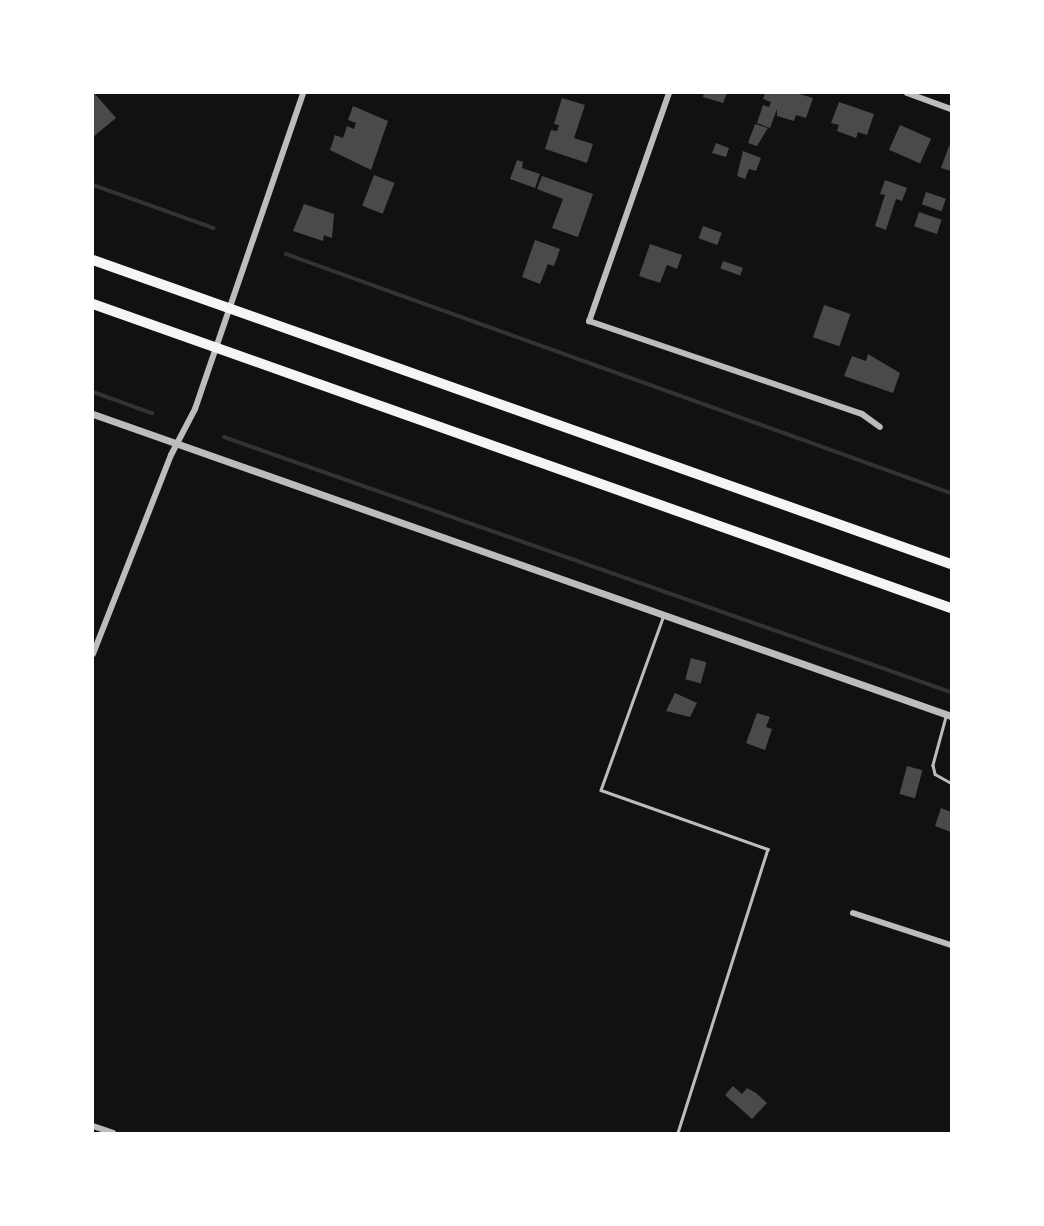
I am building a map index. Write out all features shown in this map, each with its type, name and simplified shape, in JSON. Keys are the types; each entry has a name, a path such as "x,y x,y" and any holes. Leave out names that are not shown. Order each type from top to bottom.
{"highway":[{"path":"93,260 951,564"},
{"path":"93,304 951,608"}],"street":[{"path":"93,653 176,444 195,410 303,93"},
{"path":"669,93 589,321 862,414 880,427"},
{"path":"906,93 951,108"},
{"path":"93,414 949,716"},
{"path":"853,913 951,945"},
{"path":"93,1126 113,1133"}],"lane":[{"path":"664,615 601,790 768,849 678,1133"},
{"path":"949,716 933,765 935,774 951,783"}],"building":[{"path":"704,93 727,93 723,103 703,97"},
{"path":"765,93 796,93 813,98 806,118 796,115 794,121 777,116 777,109 770,128 757,123 763,105 769,107 771,102 763,99"},
{"path":"95,94 116,118 93,137 93,96"},
{"path":"562,98 585,105 574,138 593,144 587,163 545,149 551,130 557,131 559,125 554,124"},
{"path":"839,102 874,114 867,135 858,132 856,138 837,131 839,125 831,123"},
{"path":"353,106 388,121 371,170 330,150 335,135 343,138 347,126 354,129 356,123 348,120"},
{"path":"755,124 768,128 757,146 748,143"},
{"path":"900,125 931,139 920,163 889,150"},
{"path":"716,143 729,148 726,157 712,153"},
{"path":"951,146 951,171 941,168"},
{"path":"743,151 761,158 756,171 749,169 745,179 737,176"},
{"path":"517,160 523,162 522,168 540,174 535,188 510,179"},
{"path":"374,175 395,183 383,214 362,206"},
{"path":"542,176 593,194 578,237 552,228 563,199 537,189"},
{"path":"885,180 907,188 902,201 896,199 886,230 875,226 885,195 880,194"},
{"path":"926,192 946,199 942,211 922,204"},
{"path":"304,204 334,214 332,238 324,235 323,241 293,231"},
{"path":"919,212 942,220 937,234 914,226"},
{"path":"703,226 722,233 717,245 699,238"},
{"path":"535,240 560,249 554,266 548,264 540,284 522,277"},
{"path":"650,244 682,255 677,269 667,265 660,283 639,276"},
{"path":"723,261 743,268 740,275 720,269"},
{"path":"824,305 850,314 839,346 813,337"},
{"path":"868,354 900,373 893,393 844,376 852,356 866,361"},
{"path":"691,658 706,662 701,683 685,679"},
{"path":"675,693 697,703 690,717 666,711"},
{"path":"757,713 770,717 766,727 772,729 765,750 746,743"},
{"path":"907,766 922,770 915,798 899,794"},
{"path":"941,808 951,812 951,832 935,826"},
{"path":"733,1086 742,1094 747,1088 767,1103 752,1119 725,1095"}],"waterway":[{"path":"93,185 214,228"},
{"path":"286,254 951,493"},
{"path":"93,392 152,413"},
{"path":"224,437 951,692"}]}
